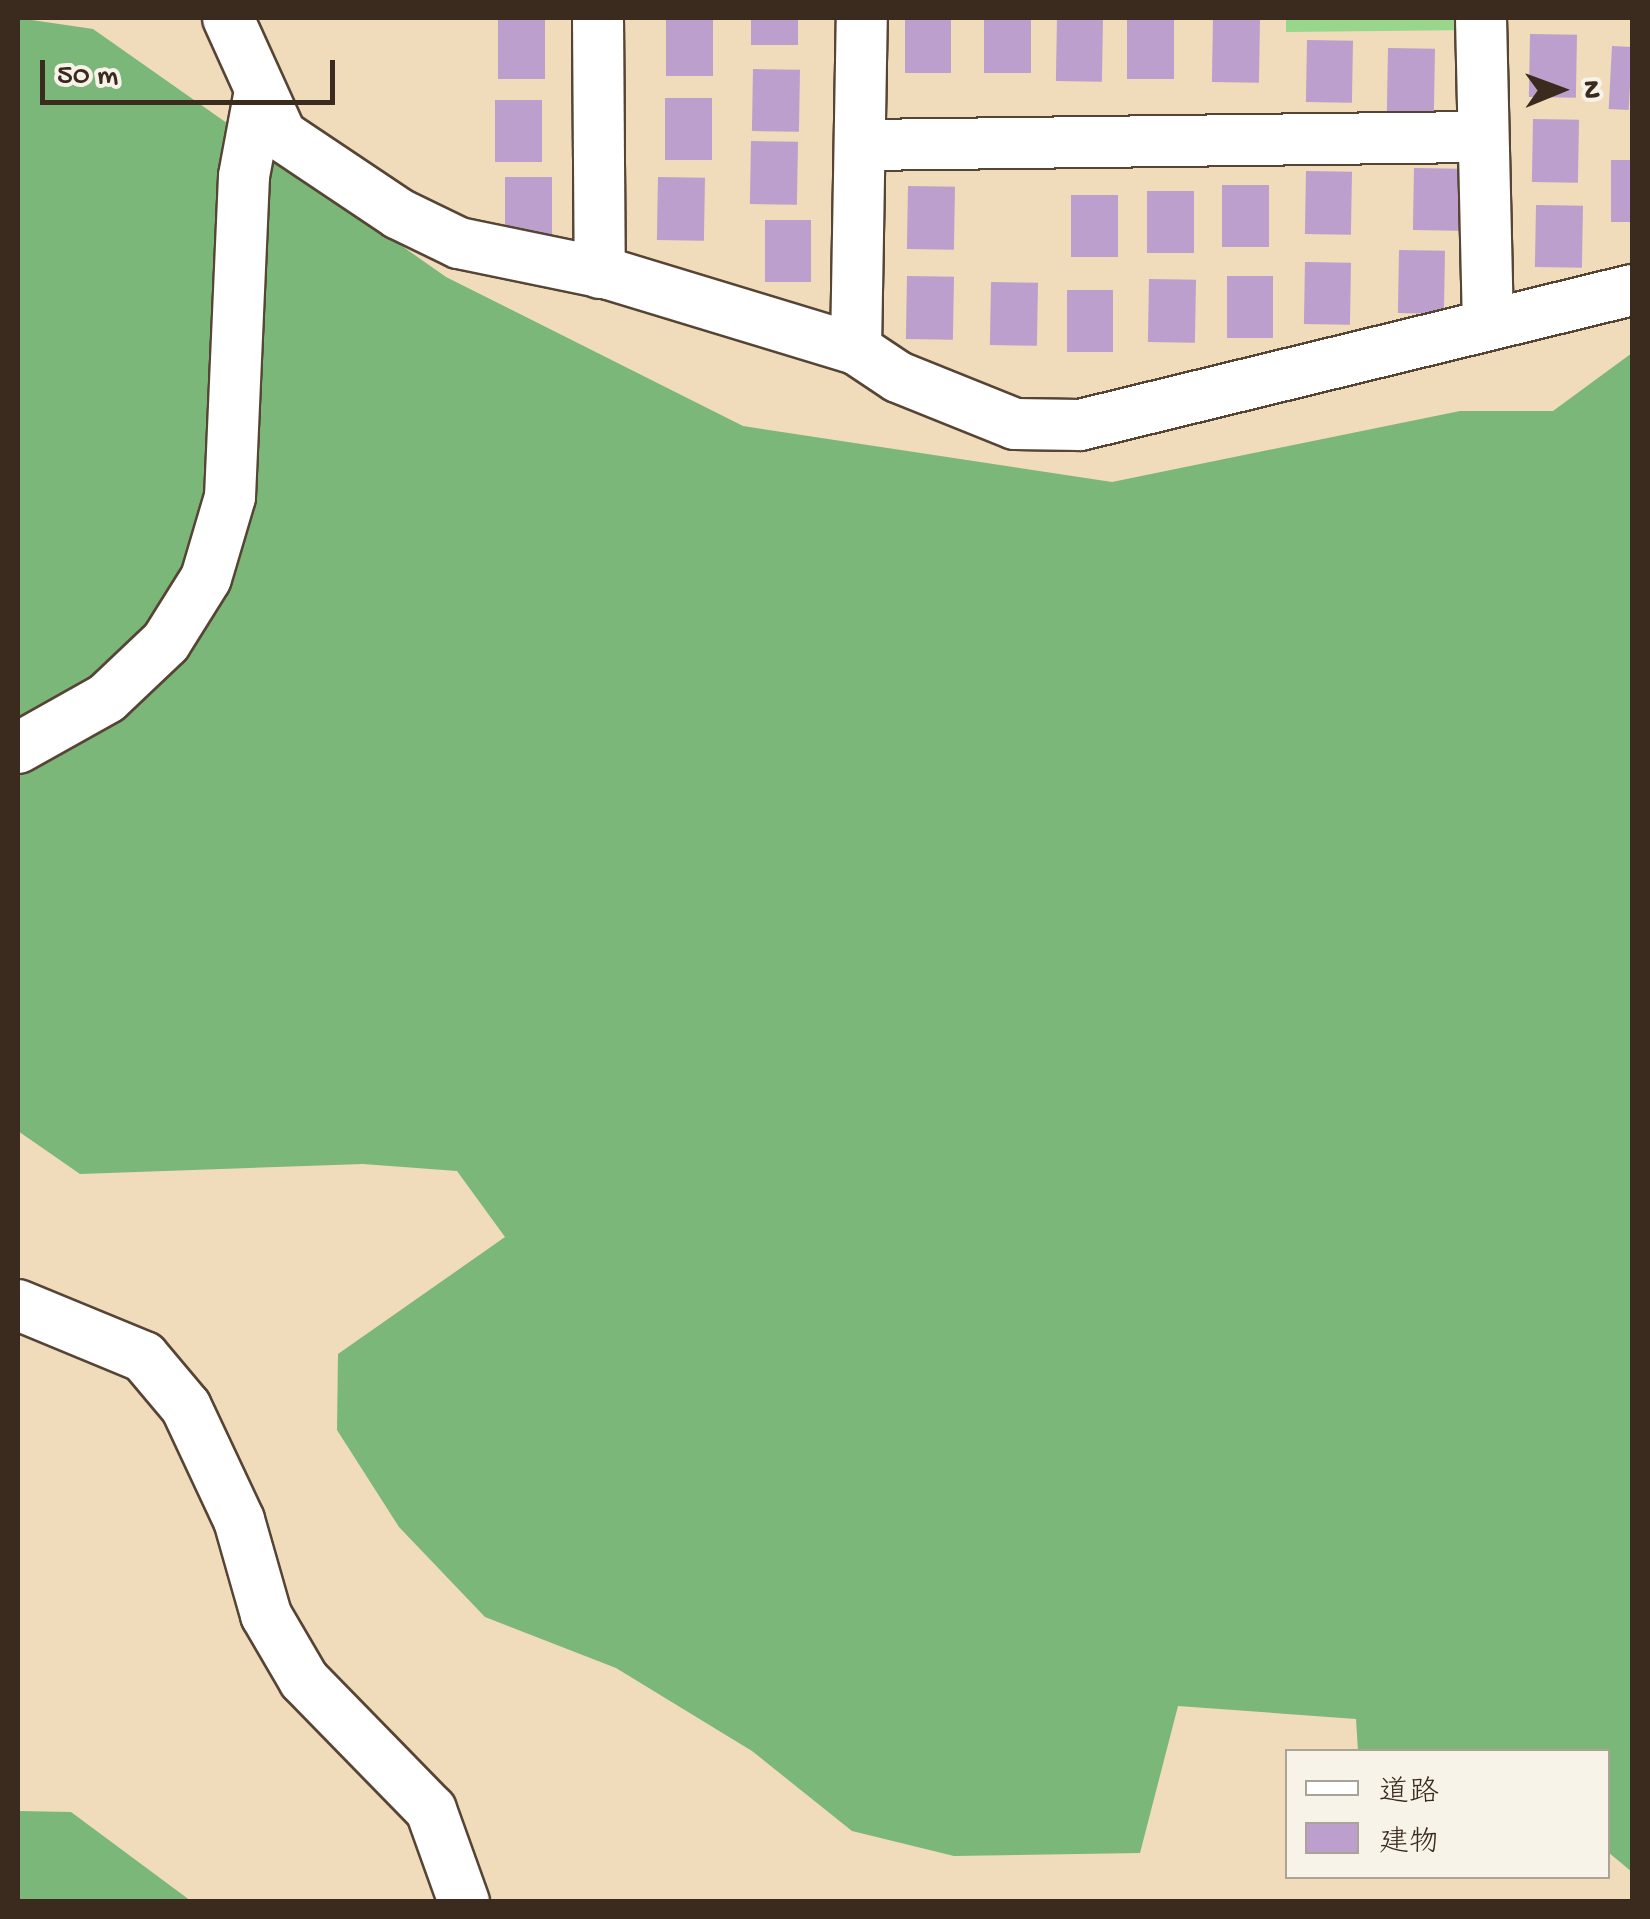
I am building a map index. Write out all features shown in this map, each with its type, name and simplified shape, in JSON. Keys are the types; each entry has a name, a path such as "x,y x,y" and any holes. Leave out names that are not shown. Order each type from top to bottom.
{"street":[{"path":"228,18 259,96 281,135 314,164 383,206 459,242 600,272 856,349 898,377 1015,424 1080,425 1632,290"},
{"path":"598,18 600,272"},
{"path":"856,349 864,145 862,18"},
{"path":"1480,18 1477,137 1488,325"},
{"path":"18,748 107,698 166,642 206,578 230,497 244,176 259,96"},
{"path":"864,145 1477,137"},
{"path":"18,1305 144,1356 186,1407 239,1520 266,1614 304,1680 431,1810 464,1902"}],"green space":[{"path":"18,18 93,29 446,277 743,426 1112,482 1460,411 1553,411 1632,353 1632,1872 1610,1854 1610,1749 1358,1749 1356,1719 1178,1706 1140,1853 954,1856 852,1831 752,1751 616,1668 485,1617 399,1527 337,1430 338,1354 505,1237 457,1171 363,1164 80,1174 18,1131"},
{"path":"1286,18 1472,18 1472,30 1286,32"},
{"path":"18,1811 71,1812 191,1901 18,1901"}],"building":[{"path":"498,18 545,18 545,79 498,79"},
{"path":"666,18 713,18 713,76 666,76"},
{"path":"751,18 798,18 798,45 751,45"},
{"path":"905,18 951,18 951,73 905,73"},
{"path":"984,18 1031,18 1031,73 984,73"},
{"path":"1057,18 1103,19 1102,82 1056,81"},
{"path":"1127,18 1174,18 1174,79 1127,79"},
{"path":"1213,19 1260,20 1259,83 1212,82"},
{"path":"1530,34 1577,35 1576,98 1529,97"},
{"path":"1307,40 1353,41 1352,103 1306,102"},
{"path":"1612,46 1632,47 1629,110 1609,109"},
{"path":"1388,48 1435,49 1434,112 1387,111"},
{"path":"753,69 800,70 799,132 752,131"},
{"path":"665,98 712,98 712,160 665,160"},
{"path":"495,100 542,100 542,162 495,162"},
{"path":"1533,119 1579,120 1578,183 1532,182"},
{"path":"751,141 798,142 797,205 750,204"},
{"path":"1611,160 1632,160 1632,222 1611,222"},
{"path":"1414,168 1461,169 1460,231 1413,230"},
{"path":"1306,171 1352,172 1351,235 1305,234"},
{"path":"505,177 552,177 552,240 505,240"},
{"path":"658,177 705,178 704,241 657,240"},
{"path":"1222,185 1269,185 1269,247 1222,247"},
{"path":"908,186 955,187 954,250 907,249"},
{"path":"1147,191 1194,191 1194,253 1147,253"},
{"path":"1071,195 1118,195 1118,257 1071,257"},
{"path":"1536,205 1583,206 1582,268 1535,267"},
{"path":"765,220 811,220 811,282 765,282"},
{"path":"1399,250 1445,251 1444,314 1398,313"},
{"path":"1305,262 1351,263 1350,325 1304,324"},
{"path":"907,276 954,277 953,340 906,339"},
{"path":"1227,276 1273,276 1273,338 1227,338"},
{"path":"1149,279 1196,280 1195,343 1148,342"},
{"path":"991,282 1038,283 1037,346 990,345"},
{"path":"1067,290 1113,290 1113,352 1067,352"}]}
